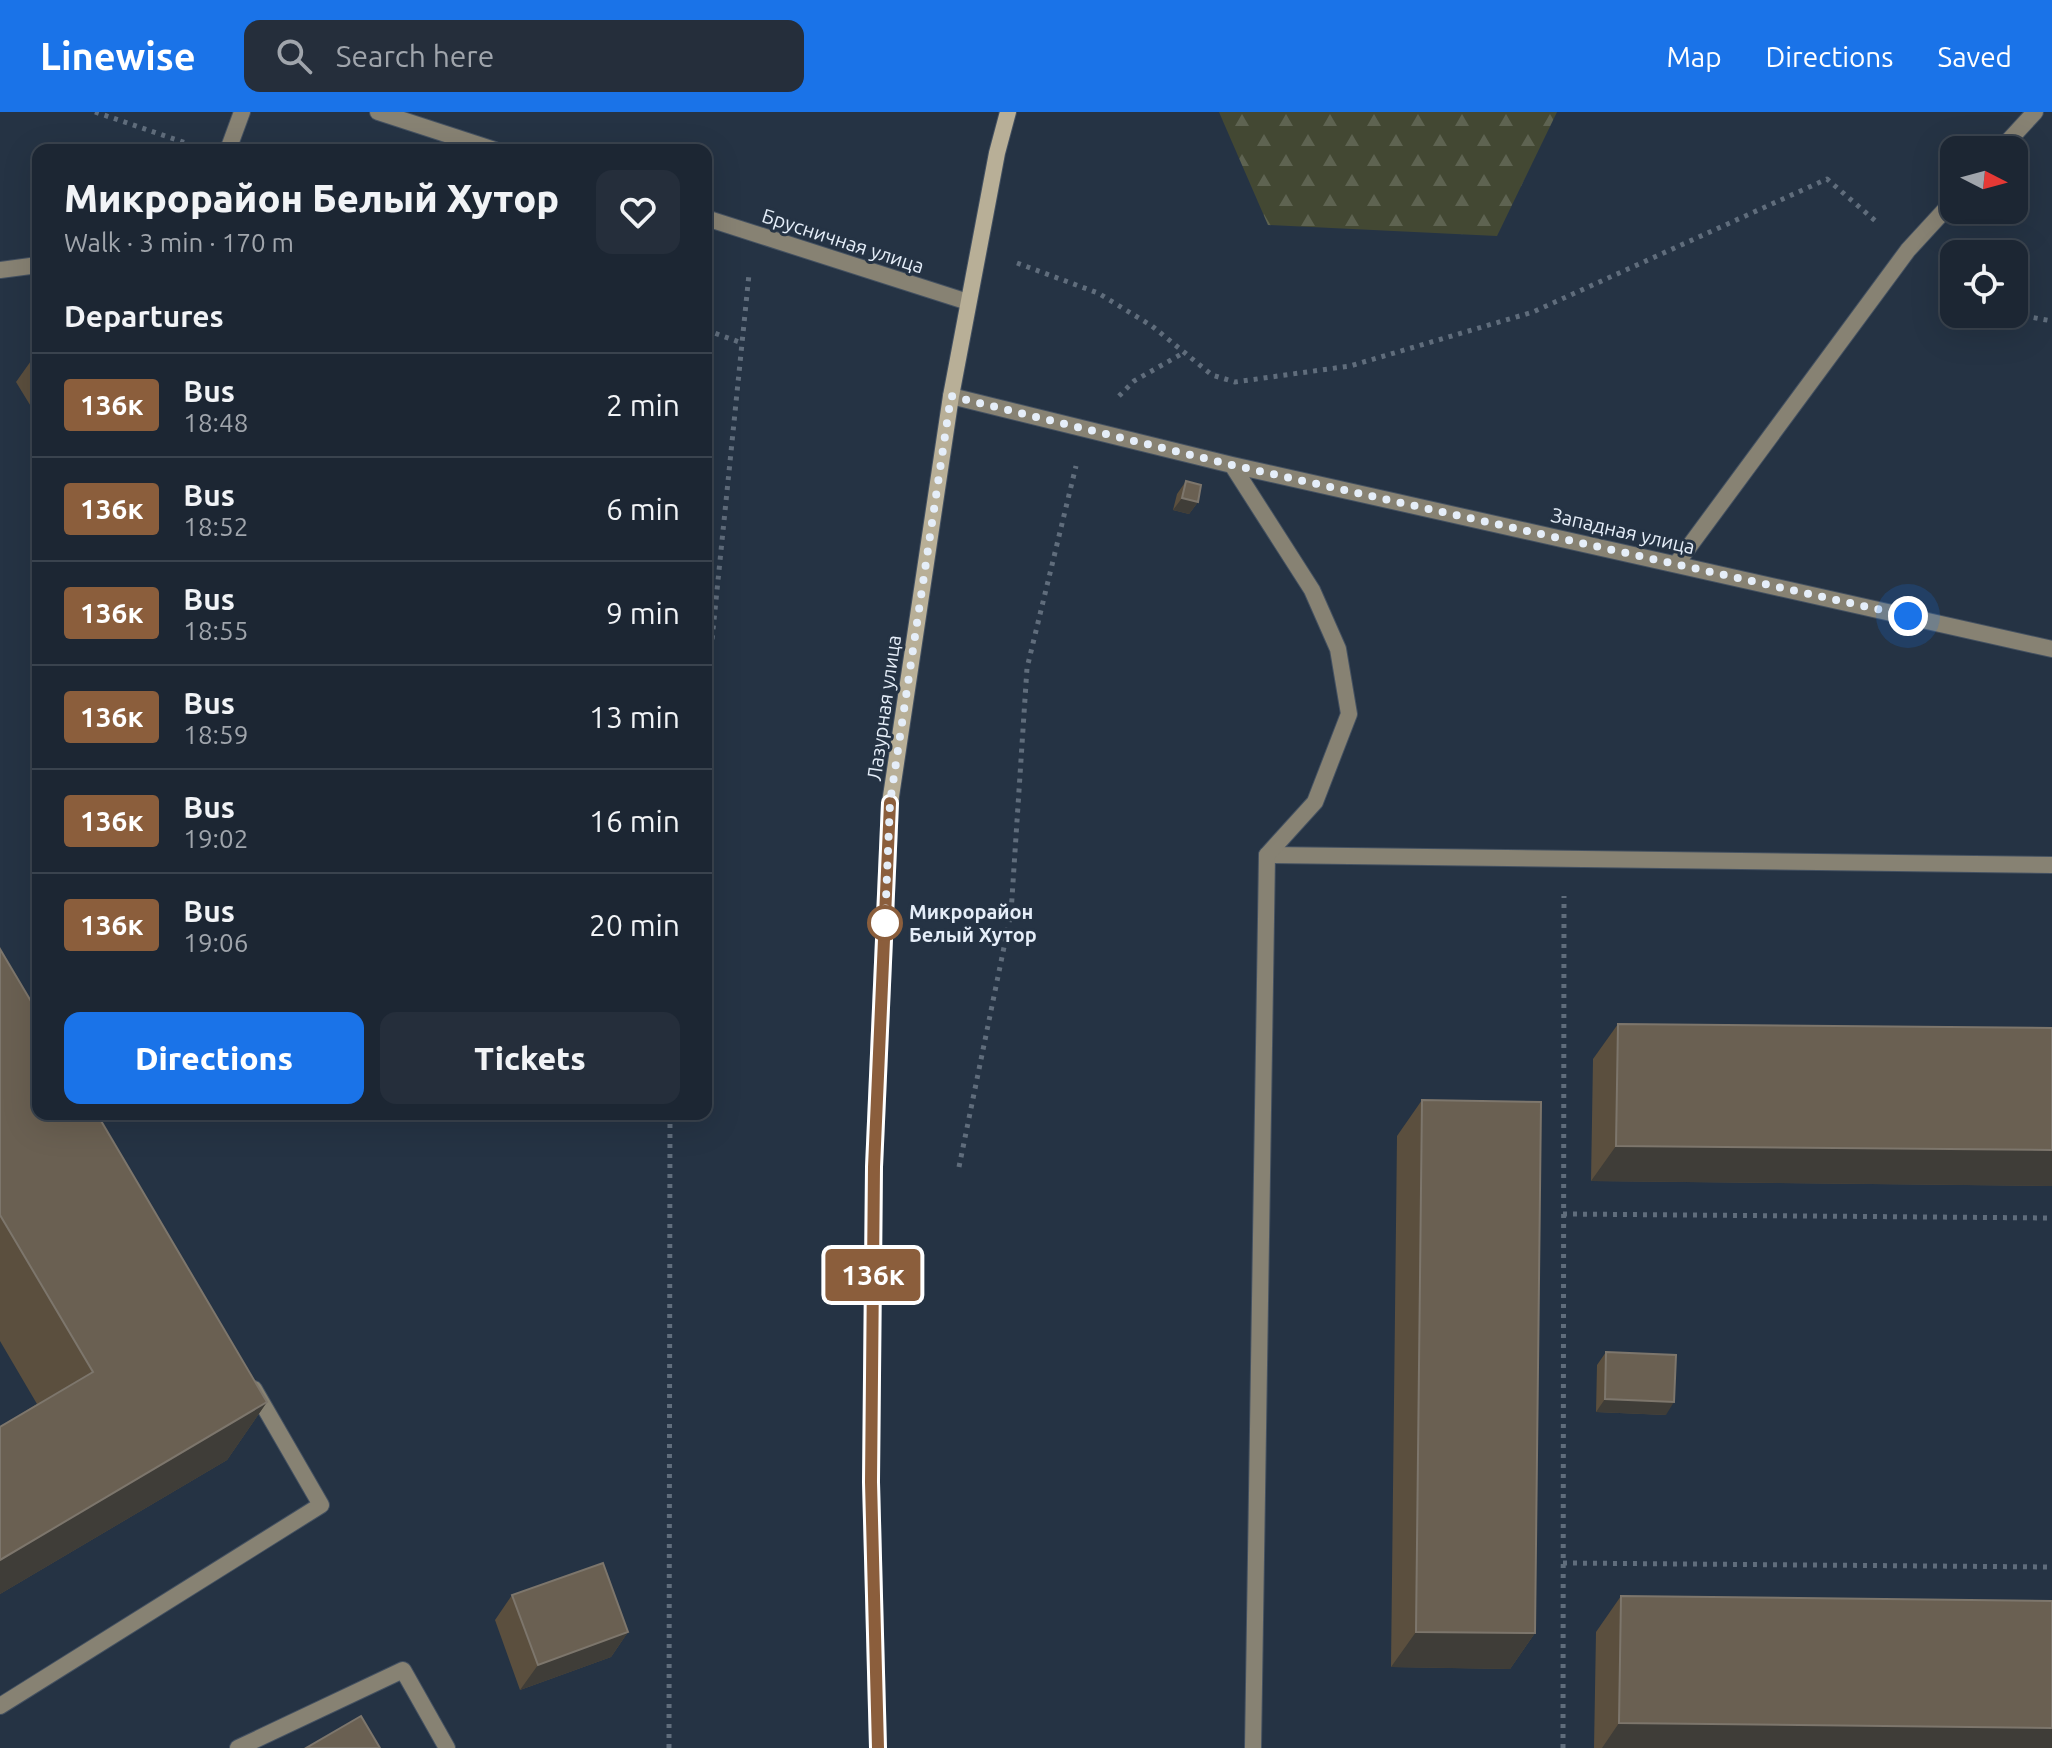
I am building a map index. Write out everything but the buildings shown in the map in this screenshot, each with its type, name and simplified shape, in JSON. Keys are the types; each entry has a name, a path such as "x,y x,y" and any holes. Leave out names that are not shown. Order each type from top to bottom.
{"street":[{"path":"230,144 242,112"},
{"path":"378,112 477,144"},
{"name":"Лазурная улица","path":"878,1748 871,1482 874,1167 890,803 951,396 997,153 1008,112"},
{"path":"2013,136 2035,112"},
{"path":"1677,563 1908,250 1940,215"},
{"name":"Брусничная улица","path":"712,220 968,302"},
{"path":"0,270 32,266"},
{"name":"Западная улица","path":"951,396 1232,465 2052,649"},
{"path":"1232,465 1312,590 1338,649 1349,714 1315,802 1267,855 1253,1748"},
{"path":"1267,855 2052,865"},
{"path":"0,1706 321,1505 243,1370"},
{"path":"238,1748 403,1670 447,1748"}],"path":[{"path":"95,112 190,144"},
{"path":"979,249 1098,293 1152,326 1212,375 1235,382 1350,366 1533,312 1827,179 1908,250 1940,269"},
{"path":"712,640 752,233"},
{"path":"2028,317 2052,321"},
{"path":"712,332 742,343"},
{"path":"959,1167 1011,913 1027,668 1085,428 1134,381 1185,352"},
{"path":"1563,1748 1564,859"},
{"path":"669,1748 670,1120"},
{"path":"1563,1214 2052,1218"},
{"path":"1563,1563 2052,1567"}],"green space":[{"path":"1219,112 1557,112 1497,236 1268,225"}],"bus line":[{"name":"136к","path":"878,1748 871,1482 874,1167 890,803"}],"place":[{"name":"Микрорайон Белый Хутор","path":"885,923"}],"route":[{"path":"885,923 890,803 951,396 1232,465 1908,616"}]}
